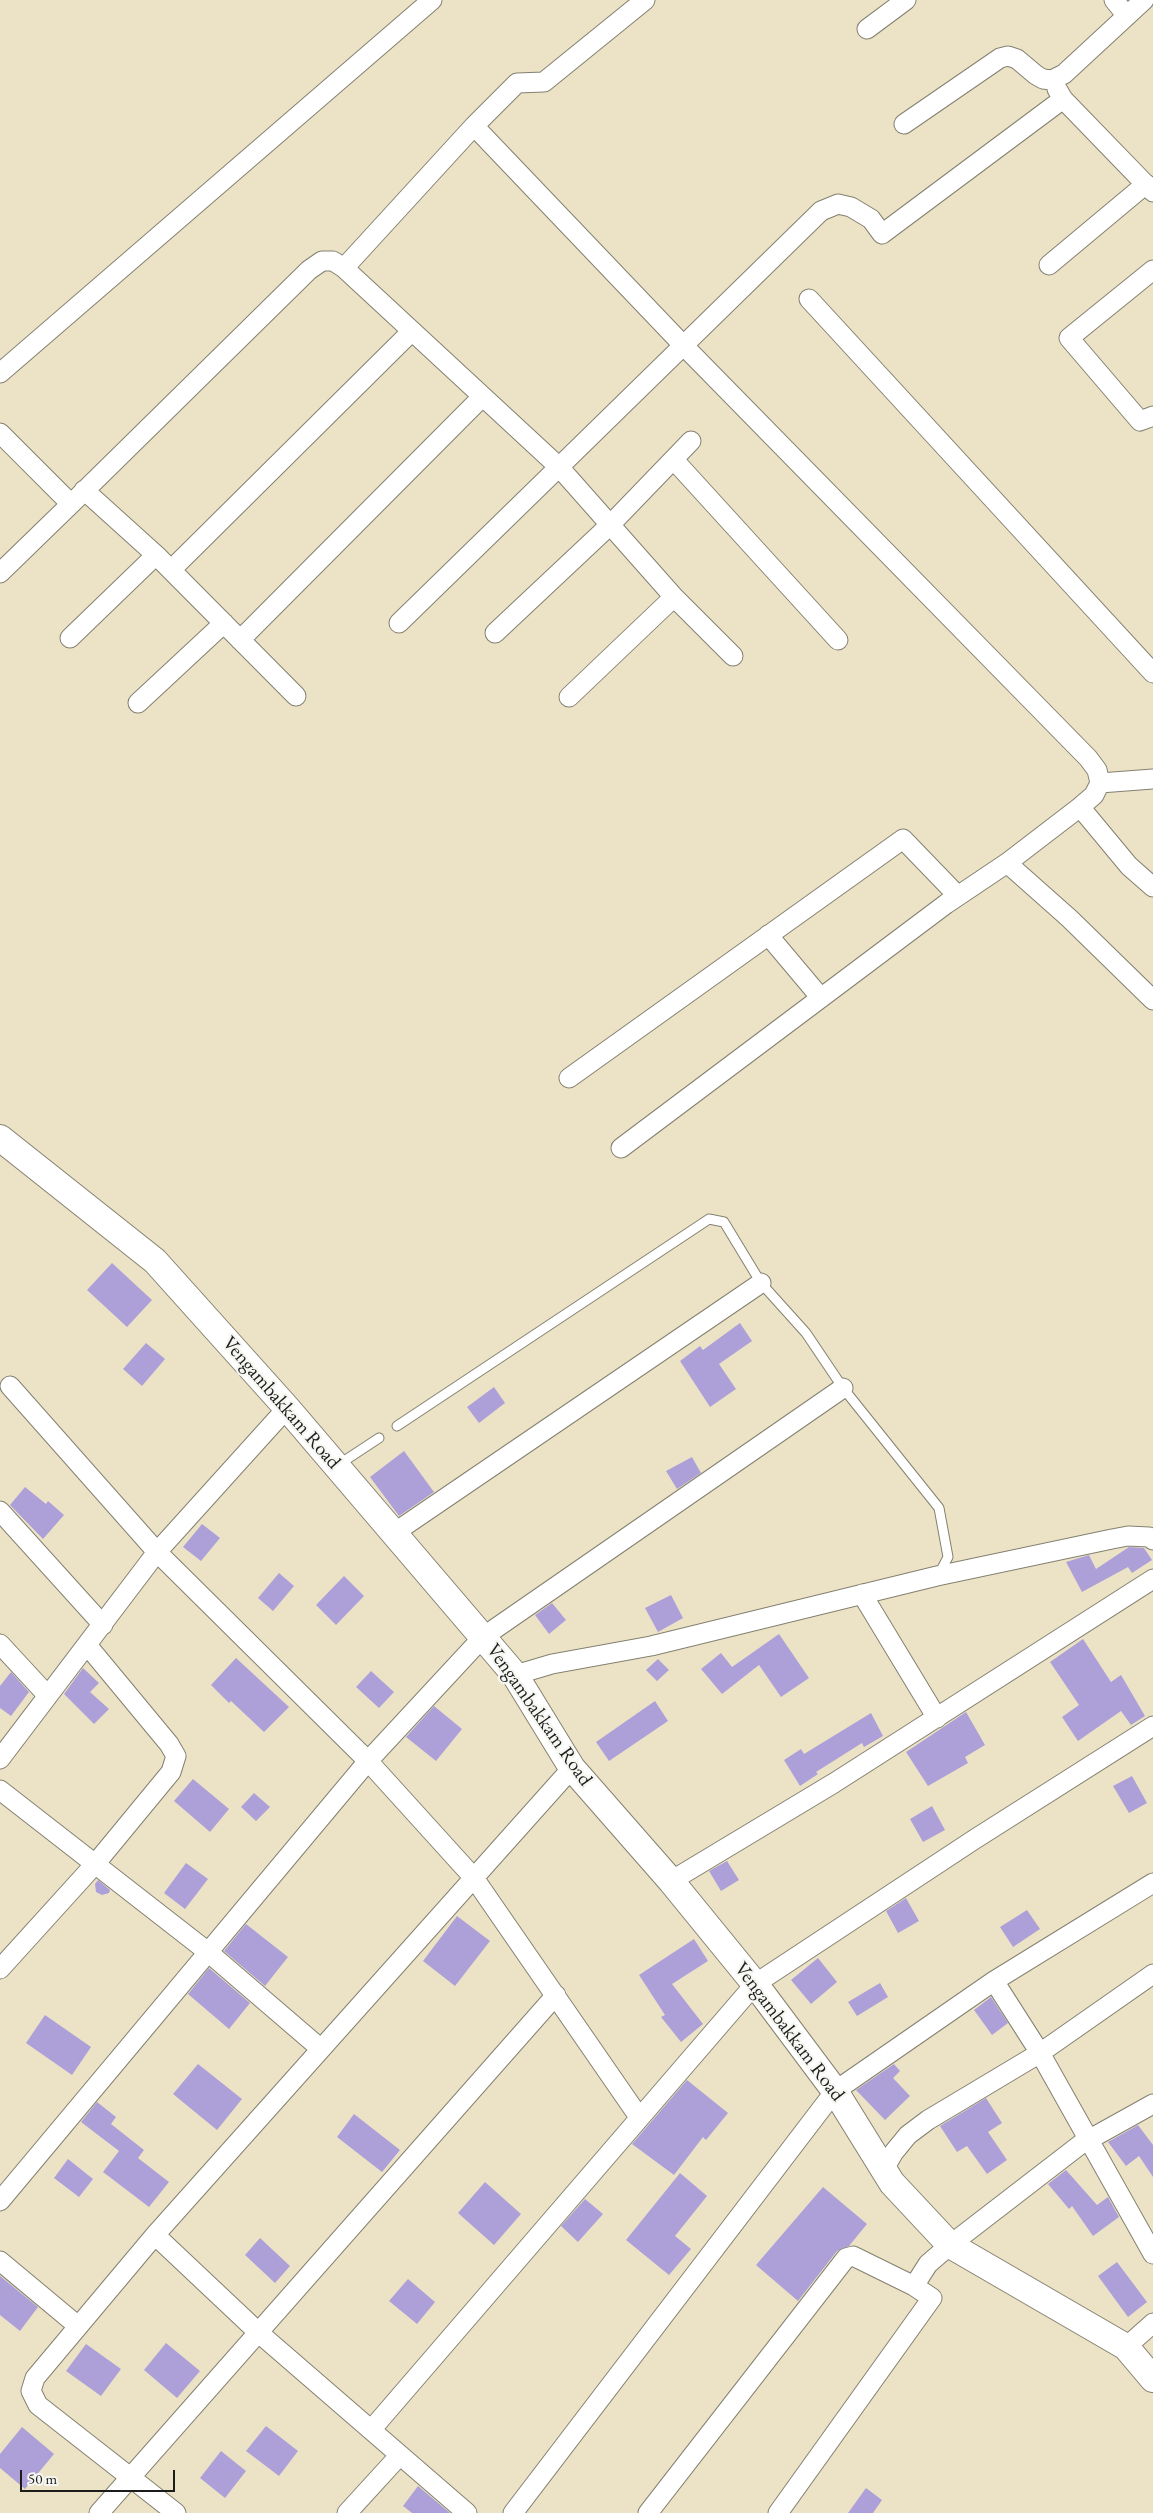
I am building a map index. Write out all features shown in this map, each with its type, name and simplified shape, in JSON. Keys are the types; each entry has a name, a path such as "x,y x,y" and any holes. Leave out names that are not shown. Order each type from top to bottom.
{"main road":[{"name":"Vengambakkam Road","path":"0,1138 155,1261 287,1408 516,1675 572,1768 671,1881 755,1984 835,2091 892,2183 950,2245 1126,2347 1153,2379"}],"street":[{"path":"0,373 432,0"},
{"path":"344,268 474,126 517,83 544,82 645,0"},
{"path":"867,29 906,0"},
{"path":"1114,0 1127,16"},
{"path":"1052,80 1064,74 1144,0"},
{"path":"904,124 1000,58 1008,56 1017,59 1036,75 1052,80 1063,99 1150,188 1049,265"},
{"path":"399,623 821,211 838,204 851,207 871,219 882,234 1063,99"},
{"path":"474,126 683,345 1088,758 1097,770 1100,783 1094,795 1007,863 958,896 621,1148"},
{"path":"0,573 309,270 322,261 333,261 344,268 558,467 674,597 733,656"},
{"path":"1153,270 1069,338 1140,421 1153,416"},
{"path":"809,299 1153,673"},
{"path":"171,570 412,331"},
{"path":"240,640 482,397"},
{"path":"0,433 71,504"},
{"path":"496,633 610,525 691,441"},
{"path":"674,460 838,640"},
{"path":"84,490 156,555 296,696"},
{"path":"70,638 156,555"},
{"path":"568,697 674,597"},
{"path":"138,703 224,623"},
{"path":"1100,783 1153,779"},
{"path":"1080,807 1129,866 1153,887"},
{"path":"569,1078 903,839 958,896"},
{"path":"1007,863 1069,918 1153,1000"},
{"path":"768,936 821,998"},
{"path":"394,1533 762,1283"},
{"path":"10,1386 157,1552 368,1761 474,1878 638,2117"},
{"path":"0,2201 368,1761 483,1637 843,1388"},
{"path":"0,1759 157,1552 287,1408"},
{"path":"0,1511 103,1625"},
{"path":"516,1675 552,1664 651,1646 937,1576 1120,1538 1149,1537 1153,1540"},
{"path":"671,1881 937,1718 1153,1579"},
{"path":"862,1594 937,1718"},
{"path":"0,1644 48,1696"},
{"path":"0,1969 96,1863 171,1772 176,1756 170,1744 87,1645"},
{"path":"371,2430 638,2117 755,1984 974,1839 1153,1726"},
{"path":"176,2513 38,2405 31,2392 35,2378 155,2234 572,1768"},
{"path":"0,1790 208,1952 321,2049"},
{"path":"513,2513 835,2091 994,1981 1153,1883"},
{"path":"884,2169 894,2152 908,2135 928,2120 1040,2053 1153,1974"},
{"path":"994,1981 1040,2053 1153,2254"},
{"path":"99,2513 132,2478 556,1995"},
{"path":"914,2286 928,2264 950,2245 1081,2144 1153,2104"},
{"path":"155,2234 259,2333 467,2513"},
{"path":"648,2513 846,2258 853,2256 914,2286 932,2298 778,2513"},
{"path":"0,2261 78,2326"},
{"path":"1126,2347 1153,2323"},
{"path":"346,2513 400,2455"}],"lane":[{"path":"397,1426 709,1219 724,1222 762,1283 806,1334 843,1388 939,1508 948,1558 937,1576"},
{"path":"336,1466 379,1438"}],"building":[{"path":"112,1263 152,1300 127,1327 87,1290"},
{"path":"740,1323 752,1341 719,1364 736,1389 710,1407 680,1361 700,1346 703,1350"},
{"path":"146,1343 165,1359 142,1386 123,1369"},
{"path":"494,1387 505,1403 479,1423 467,1407"},
{"path":"404,1451 434,1492 399,1516 370,1477"},
{"path":"692,1457 701,1473 677,1489 666,1471"},
{"path":"25,1487 46,1504 48,1501 64,1515 43,1539 10,1505"},
{"path":"202,1524 220,1538 201,1561 183,1547"},
{"path":"1129,1547 1144,1548 1152,1560 1132,1573 1128,1567 1082,1592 1066,1562 1089,1555 1096,1569"},
{"path":"279,1573 294,1586 273,1611 258,1598"},
{"path":"344,1576 364,1596 336,1625 316,1605"},
{"path":"671,1595 683,1618 658,1632 645,1608"},
{"path":"552,1603 566,1620 549,1634 535,1615"},
{"path":"779,1634 809,1678 781,1697 759,1665 722,1694 701,1669 721,1653 732,1667"},
{"path":"1083,1639 1111,1682 1121,1675 1145,1716 1131,1725 1121,1711 1078,1741 1062,1717 1079,1705 1050,1662"},
{"path":"236,1658 289,1707 264,1732 231,1701 229,1703 211,1685"},
{"path":"658,1659 669,1670 657,1681 646,1670"},
{"path":"83,1668 99,1683 90,1692 109,1709 94,1724 64,1694"},
{"path":"371,1671 394,1692 379,1708 356,1687"},
{"path":"11,1672 29,1692 11,1716 0,1708 0,1686"},
{"path":"655,1701 668,1721 609,1761 596,1742"},
{"path":"434,1706 462,1729 436,1761 406,1737"},
{"path":"966,1712 985,1745 965,1757 968,1763 928,1786 906,1752"},
{"path":"871,1713 883,1736 864,1747 862,1743 816,1772 818,1774 800,1786 784,1760 801,1749 804,1754"},
{"path":"1132,1776 1147,1803 1129,1813 1113,1786"},
{"path":"193,1779 229,1809 210,1832 174,1801"},
{"path":"254,1793 270,1807 256,1821 241,1807"},
{"path":"932,1806 945,1830 923,1842 910,1819"},
{"path":"727,1861 739,1880 721,1891 709,1871"},
{"path":"186,1863 208,1879 185,1909 164,1893"},
{"path":"98,1880 110,1890 109,1893 102,1895 96,1892 95,1884"},
{"path":"906,1898 919,1921 898,1933 886,1911"},
{"path":"1027,1910 1040,1929 1013,1947 1000,1927"},
{"path":"457,1916 490,1941 455,1986 423,1961"},
{"path":"246,1924 288,1957 265,1986 224,1951"},
{"path":"694,1939 708,1961 672,1984 703,2024 681,2042 661,2017 665,2015 639,1975"},
{"path":"818,1958 837,1982 811,2004 791,1980"},
{"path":"209,1968 250,2003 229,2029 188,1994"},
{"path":"880,1983 888,1997 857,2016 848,2002"},
{"path":"991,1997 1008,2023 992,2035 974,2010"},
{"path":"45,2015 91,2047 72,2075 26,2043"},
{"path":"198,2064 242,2099 217,2130 173,2094"},
{"path":"894,2064 900,2071 893,2078 910,2096 885,2120 856,2090"},
{"path":"687,2080 728,2113 706,2140 703,2137 674,2175 632,2144"},
{"path":"986,2098 1002,2123 988,2132 1007,2160 987,2174 967,2146 957,2152 940,2126"},
{"path":"97,2102 116,2117 111,2124 144,2150 138,2158 169,2182 149,2207 103,2172 119,2151 81,2122"},
{"path":"354,2114 400,2150 382,2172 337,2137"},
{"path":"1138,2125 1153,2145 1153,2177 1139,2156 1126,2166 1108,2142"},
{"path":"68,2159 93,2179 79,2197 54,2178"},
{"path":"1066,2170 1097,2205 1108,2197 1119,2217 1093,2236 1072,2206 1069,2209 1048,2184"},
{"path":"680,2173 707,2196 675,2236 691,2249 669,2275 626,2240"},
{"path":"485,2182 521,2214 494,2245 458,2213"},
{"path":"823,2187 867,2224 849,2246 837,2251 798,2301 756,2265"},
{"path":"585,2199 603,2214 578,2242 561,2226"},
{"path":"260,2238 290,2266 275,2283 245,2255"},
{"path":"1117,2262 1147,2302 1128,2317 1098,2276"},
{"path":"0,2276 38,2307 20,2331 0,2315"},
{"path":"408,2279 435,2302 417,2324 389,2301"},
{"path":"166,2343 200,2371 177,2398 144,2370"},
{"path":"86,2344 121,2369 101,2396 66,2371"},
{"path":"266,2426 298,2451 279,2476 246,2451"},
{"path":"22,2427 54,2454 25,2489 0,2468 0,2454"},
{"path":"221,2451 246,2471 225,2498 200,2478"},
{"path":"418,2486 450,2513 412,2513 403,2506"},
{"path":"866,2488 882,2500 873,2513 848,2513"}]}
